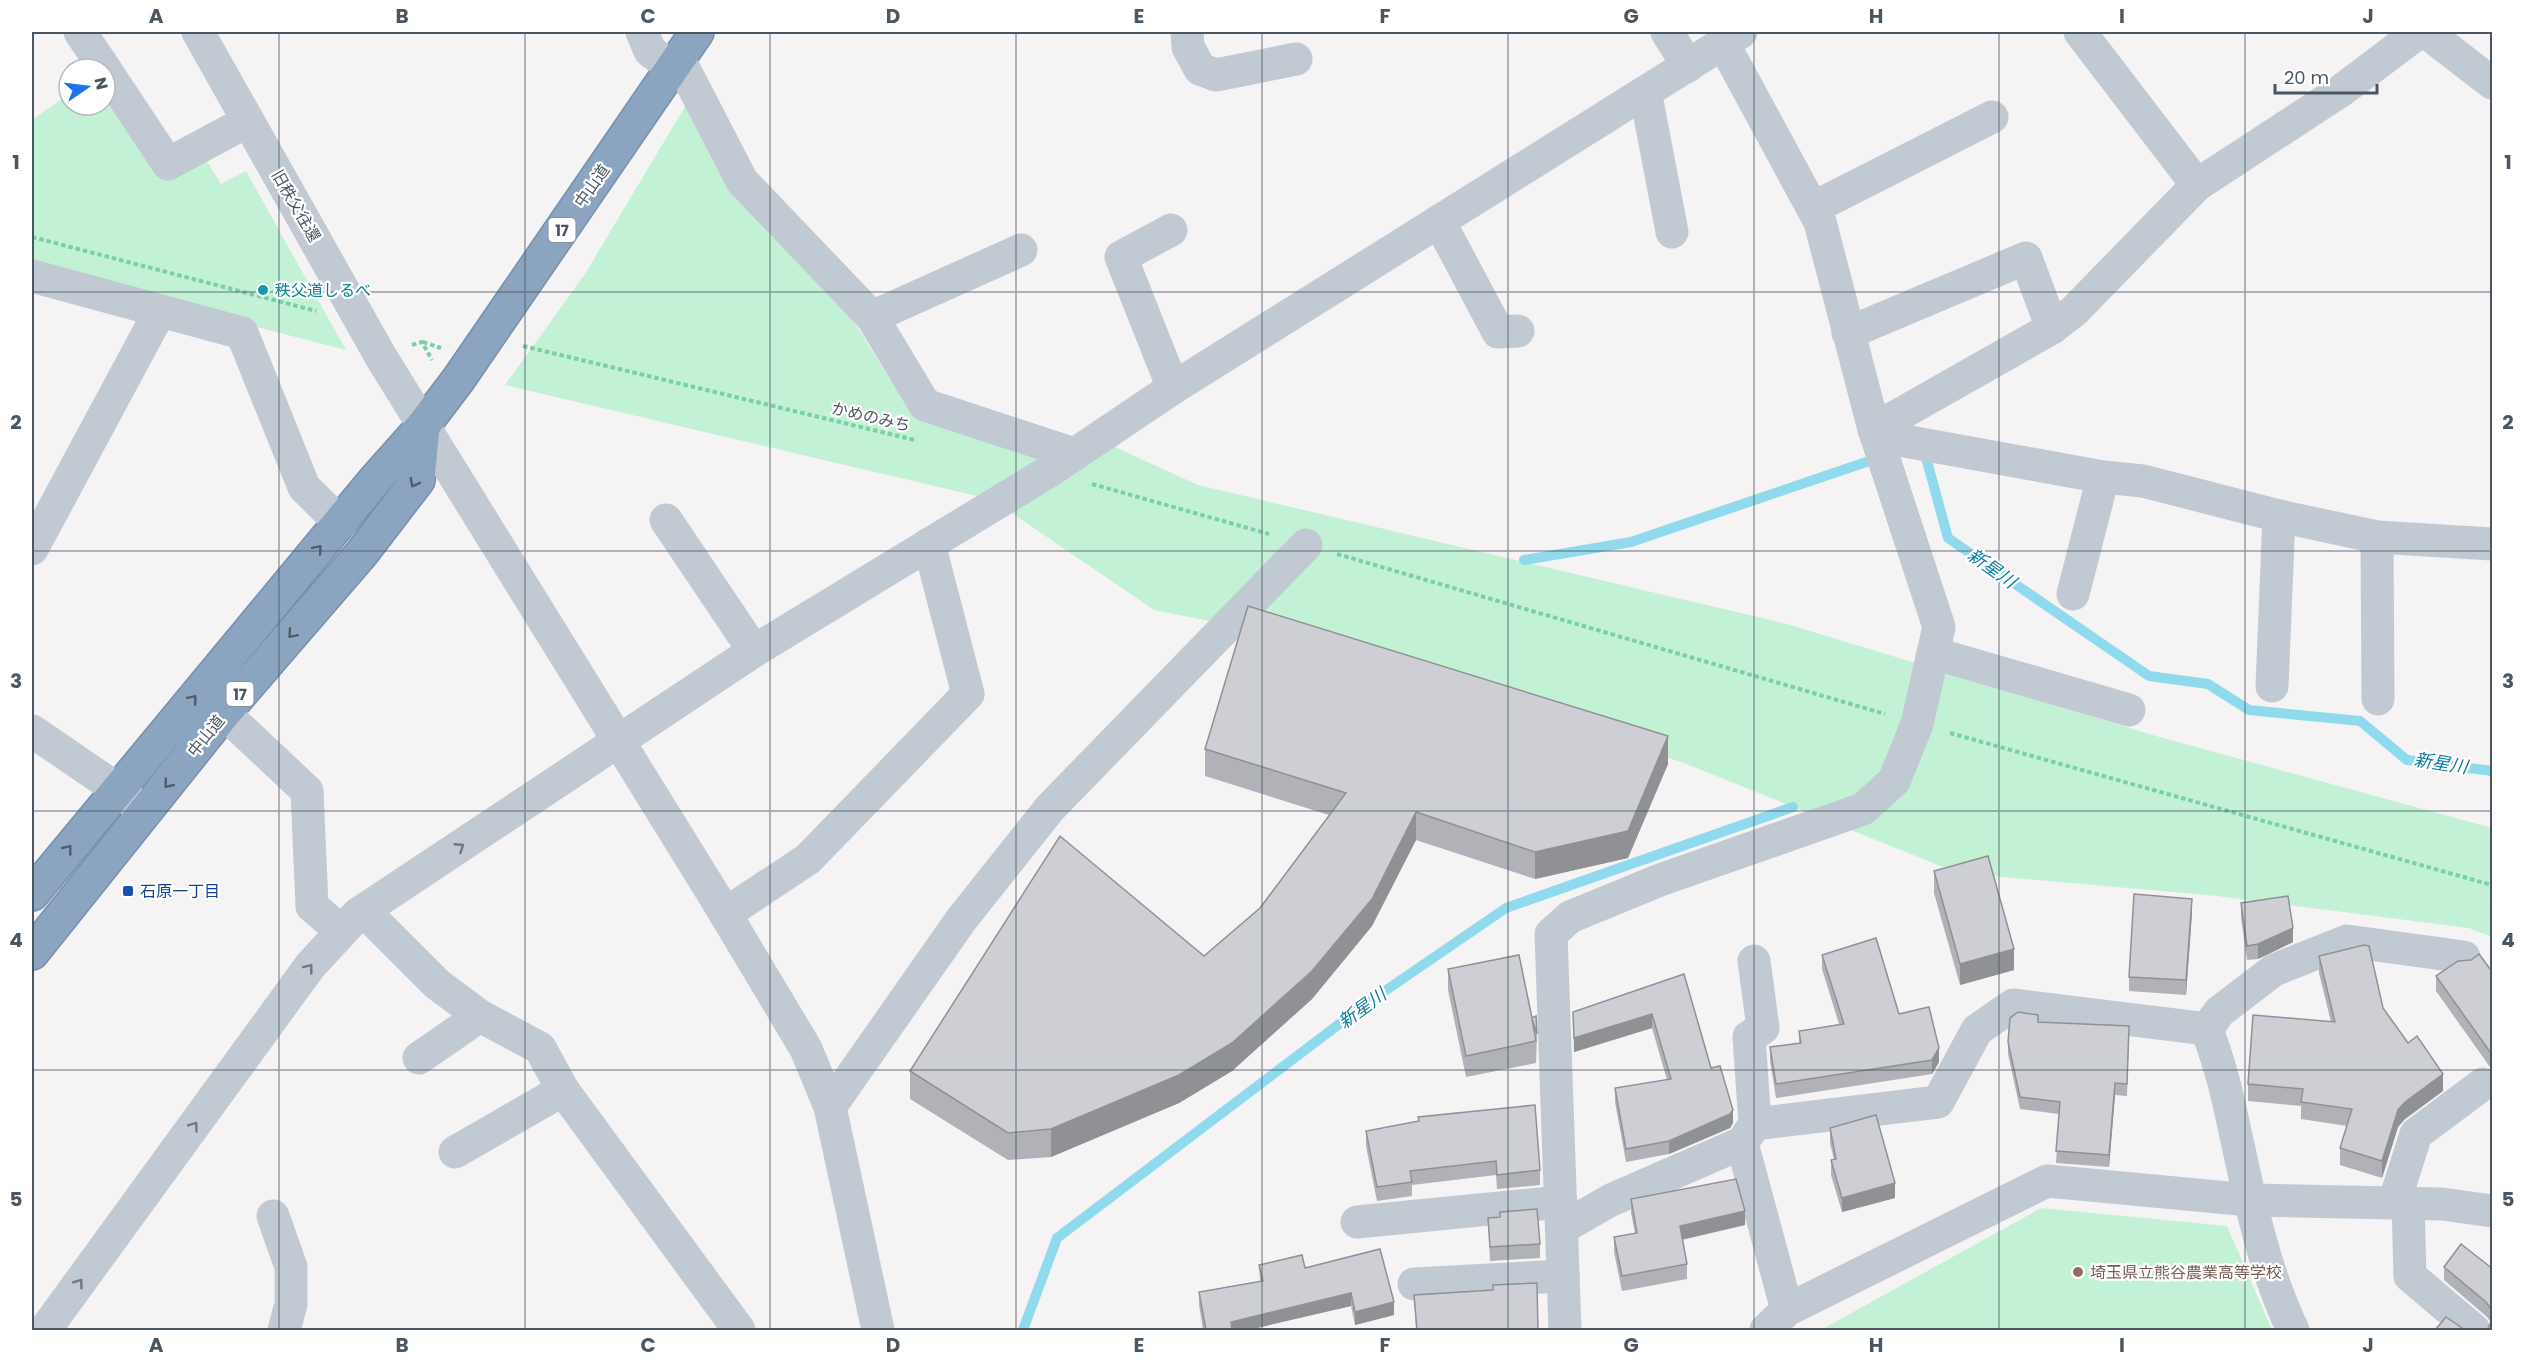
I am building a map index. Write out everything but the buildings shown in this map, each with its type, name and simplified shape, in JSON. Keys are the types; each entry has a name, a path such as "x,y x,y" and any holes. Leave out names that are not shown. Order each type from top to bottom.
{"highway":[{"name":"中山道","path":"32,894 117,789 423,426 478,351 697,32"},
{"name":"中山道","path":"32,953 224,713 362,553 418,480 423,426"}],"street":[{"path":"80,32 97,57"},
{"name":"旧秩父往還","path":"198,32 370,337 423,426 806,1049 830,1107 878,1330"},
{"path":"642,32 650,51 676,63 742,181 872,317 925,405 1061,463"},
{"path":"1187,32 1188,47 1200,69 1216,75 1296,60"},
{"path":"1667,32 1688,66"},
{"path":"2080,32 2197,185"},
{"path":"1876,433 2052,328 2074,311 2197,185 2342,90 2419,32"},
{"path":"2426,32 2493,83"},
{"path":"45,1330 310,966 350,922 754,651 1061,463 1173,388 1641,97 1732,37 1820,222 1876,433 1939,627 1917,724 1894,781 1863,809 1660,880 1570,917 1551,934 1565,1330"},
{"path":"117,87 168,164 248,121"},
{"path":"1641,97 1648,106 1672,232"},
{"path":"1813,208 1992,117"},
{"path":"1439,221 1498,332 1518,331"},
{"path":"1171,230 1121,257 1173,388"},
{"path":"872,317 1021,250"},
{"path":"1848,333 2026,258 2052,328"},
{"path":"32,276 242,333 304,487 340,523"},
{"path":"32,549 160,311"},
{"path":"1876,433 2103,477 2143,481 2279,516 2377,537 2493,544"},
{"path":"2073,594 2103,477"},
{"path":"2272,686 2279,516"},
{"path":"666,520 754,651"},
{"path":"2377,537 2378,699"},
{"path":"725,914 808,859 968,694 929,544"},
{"path":"830,1107 961,920 1050,808 1306,545"},
{"path":"1933,653 2129,710"},
{"path":"224,713 307,791 312,906 350,922 373,920 437,984 480,1016 540,1048 563,1090 739,1330"},
{"path":"32,731 117,789 145,812"},
{"path":"2207,1029 2219,1012 2274,970 2347,941 2464,957"},
{"path":"1754,961 1763,1028 1749,1037 1749,1134 1776,1320 2048,1181 2250,1200 2442,1204 2493,1211"},
{"path":"1357,1222 1562,1215 1611,1200 1749,1134 1938,1102 1977,1030 2013,1005 2207,1029"},
{"path":"420,1058 480,1016"},
{"path":"2207,1029 2225,1089 2250,1200 2278,1300 2293,1330"},
{"path":"2474,1330 2410,1276 2401,1203 2416,1134 2483,1084"},
{"path":"455,1152 563,1090"},
{"path":"273,1216 291,1267 291,1304 284,1330"},
{"path":"1414,1284 1563,1276"}],"path":[{"name":"かめのみち","path":"519,345 921,441"},
{"path":"1061,463 1270,534"}],"green space":[{"path":"117,99 168,174 203,155 221,184 246,171 346,350 32,269 32,120 57,102 57,117 117,117"},
{"path":"689,100 851,317 909,409 1065,460 977,496 505,385 585,274"},
{"path":"1108,444 1198,485 1787,624 2156,736 2492,828 2492,937 2469,928 2217,896 1958,873 1684,763 1323,644 1154,610 1009,511"},
{"name":"埼玉県立熊谷農業高等学校","path":"2041,1208 2227,1226 2272,1330 1821,1330"}],"waterway":[{"name":"新星川","path":"1920,454 1925,454 1948,538 2149,676 2208,684 2249,710 2360,721 2407,760 2492,771"},
{"name":"新星川","path":"1524,560 1631,542 1881,457"},
{"name":"新星川","path":"1023,1330 1057,1238 1363,1006 1506,908 1793,807"}],"place":[{"name":"秩父道しるべ","path":"263,290"},
{"name":"石原一丁目","path":"128,891"},
{"name":"埼玉県立熊谷農業高等学校","path":"2078,1272"}]}
